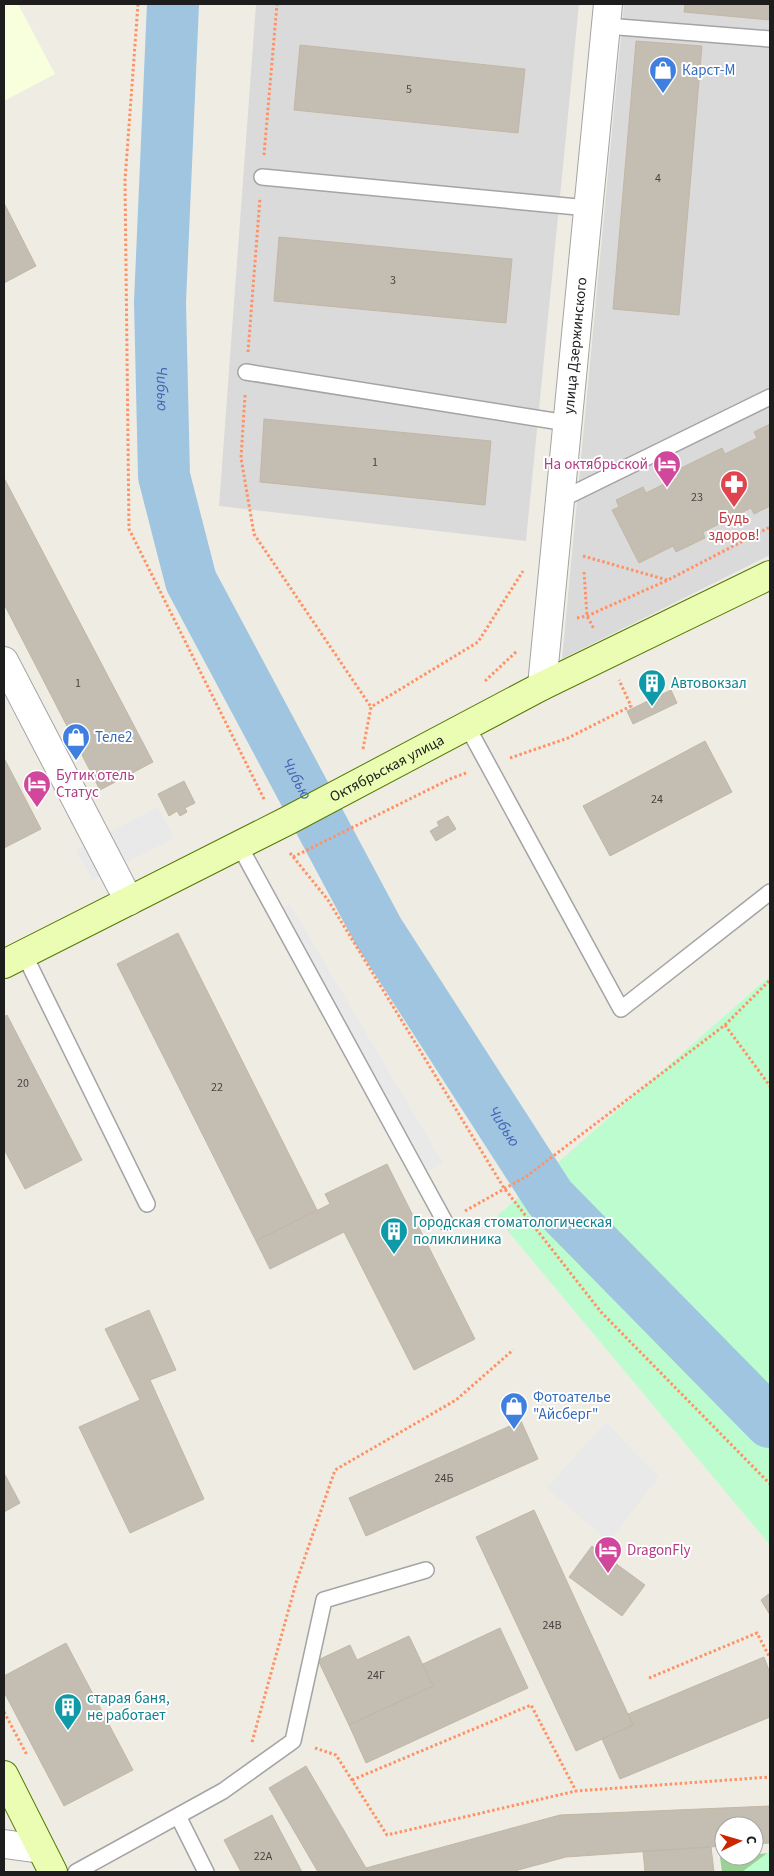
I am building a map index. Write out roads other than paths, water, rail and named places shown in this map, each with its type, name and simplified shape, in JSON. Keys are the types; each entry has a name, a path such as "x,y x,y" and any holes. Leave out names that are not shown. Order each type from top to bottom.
{"main road":[{"name":"Октябрьская улица","path":"14,959 280,825 542,686 769,581"},
{"path":"4,1775 47,1861"}],"street":[{"name":"улица Дзержинского","path":"542,686 607,15"},
{"path":"4,661 129,901"},
{"path":"4,1844 47,1861"}],"lane":[{"path":"607,15 770,39"},
{"path":"262,177 588,208"},
{"path":"246,372 567,423"},
{"path":"560,500 770,397"},
{"path":"467,726 621,1009 770,892"},
{"path":"239,845 445,1222"},
{"path":"14,959 146,1204"},
{"path":"76,1872 223,1792 293,1741 324,1600 426,1570"},
{"path":"178,1816 206,1872"}],"waterway":[{"name":"Чибью","path":"173,4 160,302 164,476 191,581 378,931 550,1198 770,1422"}],"place":[{"name":"Карст-М","path":"663,94"},
{"name":"На октябрьской","path":"667,488"},
{"name":"Будь здоров!","path":"734,508"},
{"name":"Автовокзал","path":"652,707"},
{"name":"Теле2","path":"76,761"},
{"name":"Бутик отель Статус","path":"37,808"},
{"name":"Городская стоматологическая поликлиника","path":"394,1255"},
{"name":"Фотоателье \"Айсберг\"","path":"514,1430"},
{"name":"DragonFly","path":"608,1574"},
{"name":"старая баня, не работает","path":"68,1731"}]}
